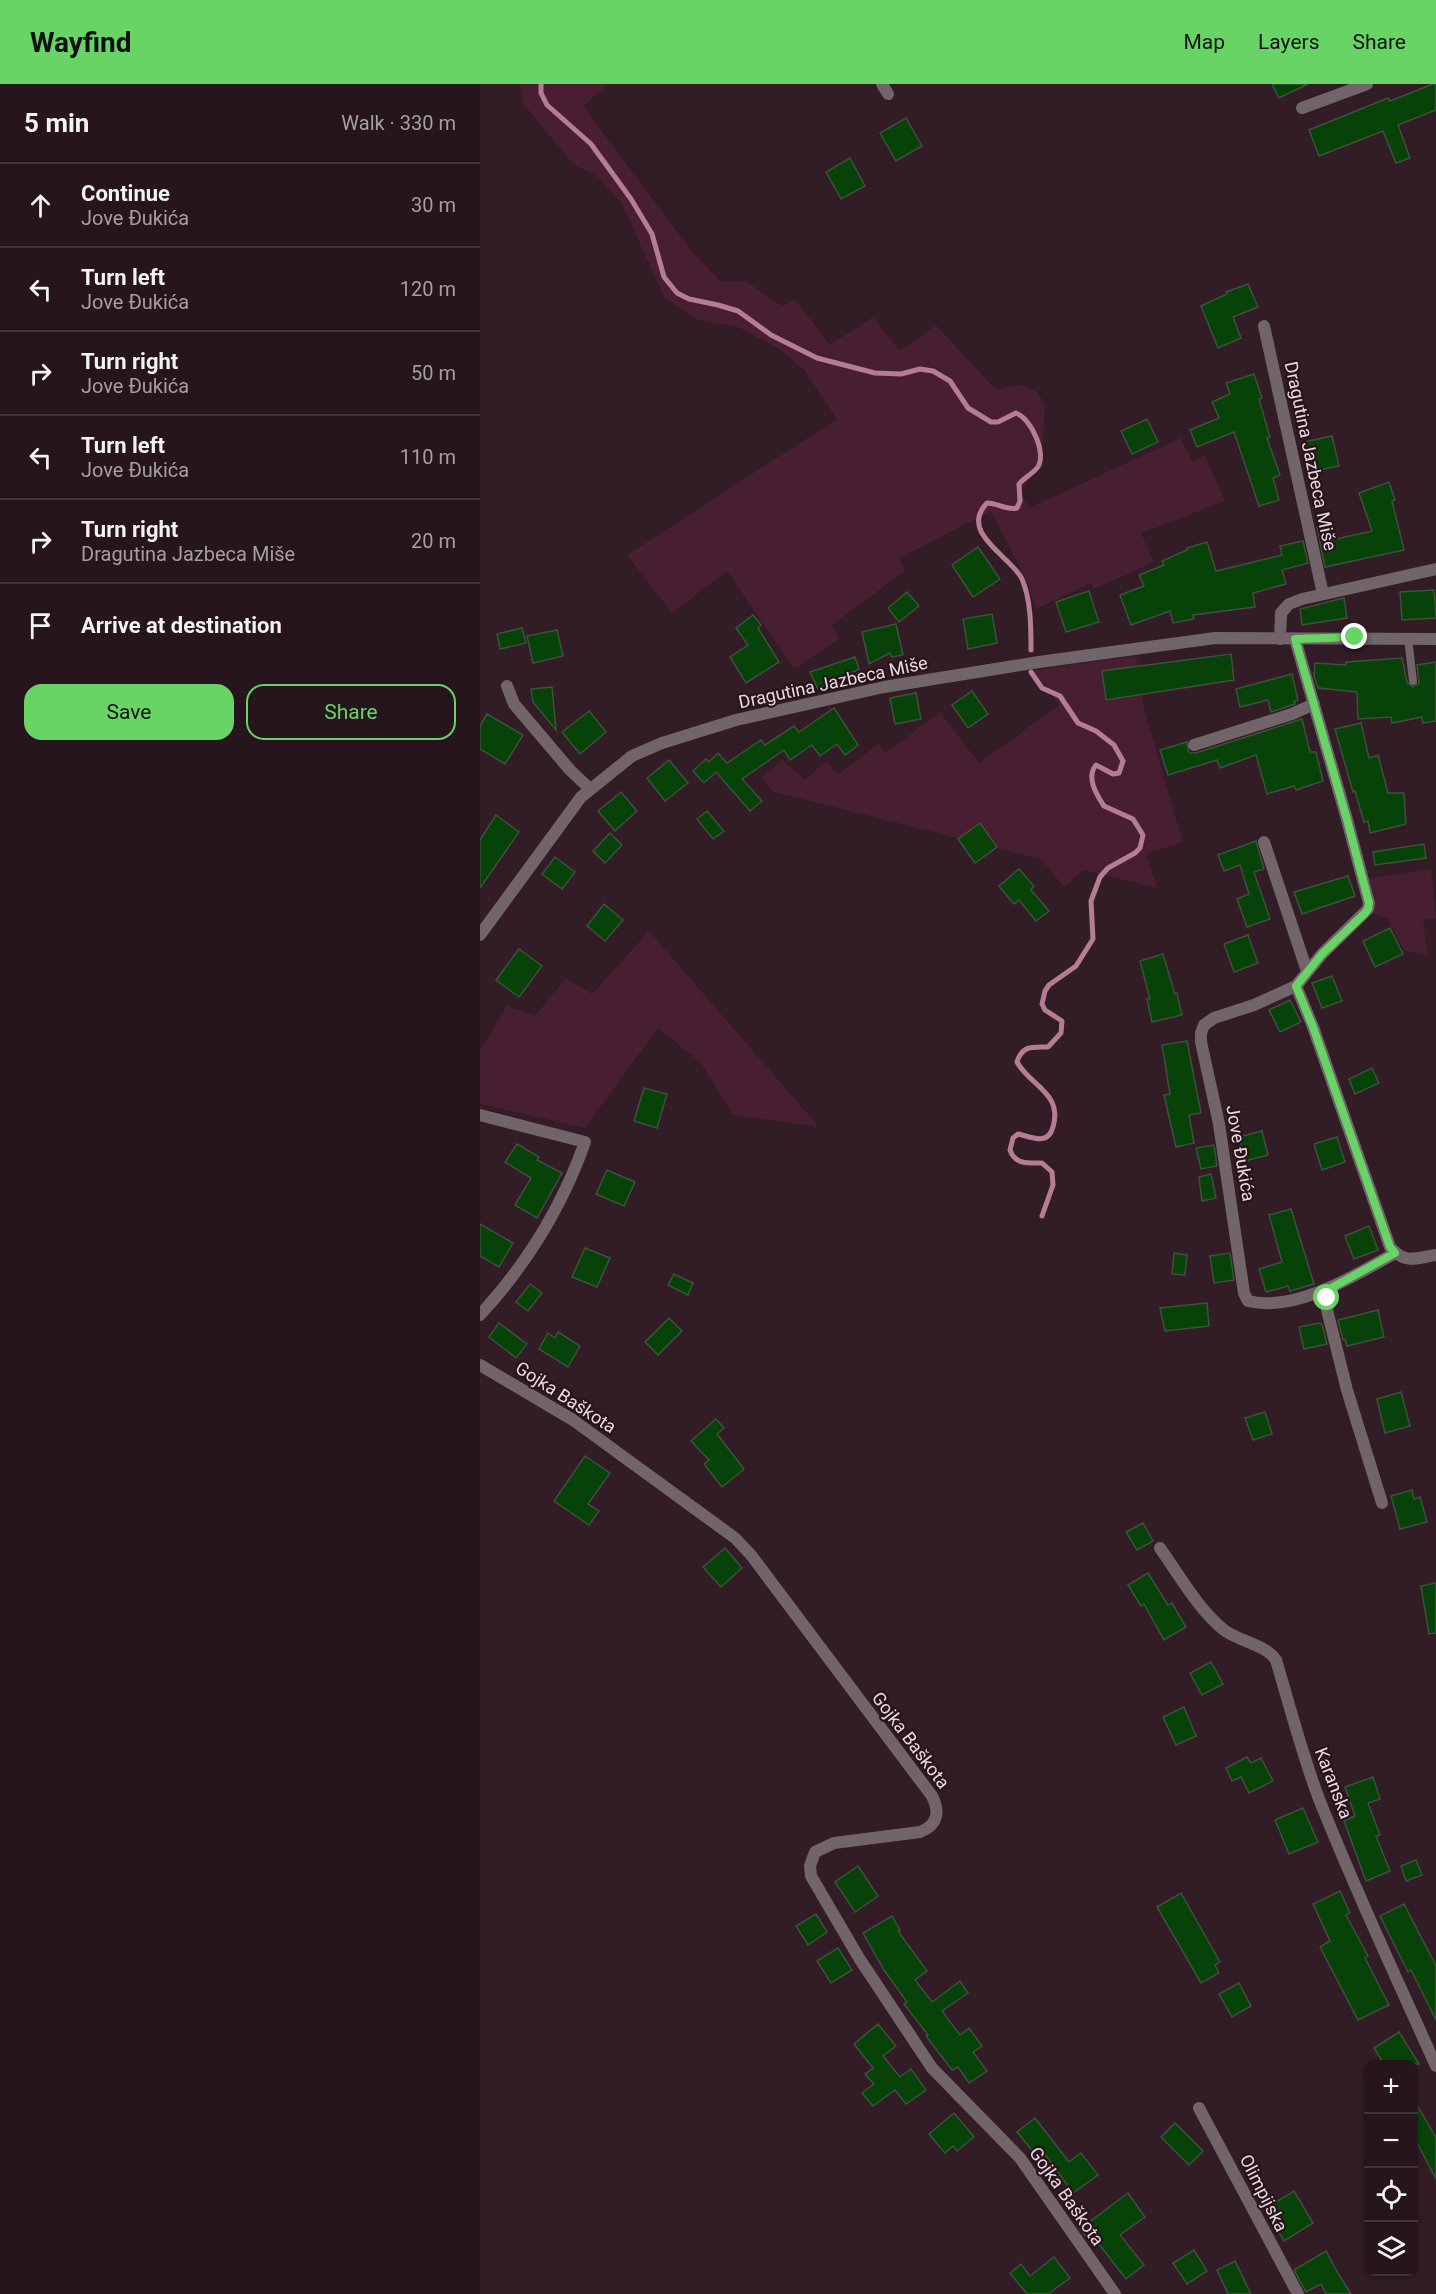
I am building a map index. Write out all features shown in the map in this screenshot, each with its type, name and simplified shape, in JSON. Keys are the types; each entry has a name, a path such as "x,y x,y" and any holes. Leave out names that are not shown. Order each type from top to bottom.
{"street":[{"path":"1302,108 1367,84"},
{"name":"Dragutina Jazbeca Miše","path":"1264,326 1323,594"},
{"path":"1280,639 1282,609 1302,599 1436,569"},
{"name":"Dragutina Jazbeca Miše","path":"480,935 581,797 590,789 632,756 662,743 736,720 884,687 1039,662 1215,638 1436,639"},
{"name":"Jove Đukića","path":"1295,639 1369,903 1368,909 1307,971 1296,986 1254,1005 1214,1017 1204,1025 1201,1042 1219,1124 1244,1293 1248,1301 1290,1300 1333,1287 1395,1253"},
{"path":"507,686 514,704 570,770 590,789"},
{"path":"1194,745 1292,714 1314,704"},
{"path":"1264,842 1307,971"},
{"path":"1296,986 1313,1027 1390,1247 1407,1260 1436,1255"},
{"path":"480,1115 585,1142 562,1197 538,1241 504,1289 480,1315"},
{"path":"1333,1287 1327,1298 1328,1310 1347,1390 1382,1503"},
{"name":"Gojka Baškota","path":"480,1365 573,1420 735,1538 751,1555 932,1796 937,1813 933,1825 927,1830 834,1843 823,1847 811,1858 811,1876 859,1958 932,2068 1020,2158 1115,2294"},
{"name":"Karanska","path":"1160,1548 1194,1596 1224,1630 1238,1639 1267,1651 1276,1660 1298,1738 1319,1798 1381,1946 1436,2066"},
{"name":"Olimpijska","path":"1199,2108 1298,2294"}],"lane":[{"path":"1408,638 1413,681"}],"shaded area":[{"path":"520,84 609,84 583,106 694,254 720,281 746,281 782,306 795,299 830,345 873,317 900,351 936,325 997,391 1019,384 1037,392 1045,404 1039,466 1020,491 1029,508 1181,438 1192,461 1205,455 1225,501 1141,533 1154,562 1094,589 1091,583 1036,609 1027,582 991,511 898,559 906,570 832,625 840,638 794,669 727,571 672,613 627,555 837,419 804,370 781,350 738,327 697,320 664,297 622,204 595,174 574,165 522,102"},
{"path":"1136,656 1144,709 1183,842 1146,854 1157,888 1084,870 1064,887 1041,859 774,792 761,778 782,760 805,780 826,761 838,775 878,744 886,753 940,712 979,763 1059,705 1033,670"},
{"path":"1431,869 1436,918 1423,920 1428,956 1404,950 1387,918 1373,913 1375,900 1369,878"},
{"path":"649,931 819,1127 733,1115 701,1063 658,1028 585,1128 480,1104 480,1051 507,1006 535,1016 566,978 592,994"}],"building":[{"path":"1272,84 1308,84 1279,98"},
{"path":"1436,84 1436,110 1398,125 1410,158 1396,163 1383,131 1319,156 1309,130 1388,98 1390,101"},
{"path":"906,118 922,146 896,161 880,133"},
{"path":"850,158 865,186 841,199 826,172"},
{"path":"1248,284 1258,307 1233,317 1241,338 1218,348 1201,306 1227,294 1226,292"},
{"path":"1254,374 1262,398 1259,399 1270,437 1267,438 1280,475 1273,478 1279,500 1259,506 1234,432 1197,447 1190,430 1219,418 1212,402 1230,394 1226,383"},
{"path":"1147,419 1158,442 1132,454 1121,431"},
{"path":"1332,436 1339,466 1310,472 1304,442"},
{"path":"1389,482 1395,500 1392,501 1404,550 1325,567 1317,527 1328,524 1332,540 1372,531 1359,493"},
{"path":"1303,541 1308,563 1282,570 1286,584 1253,593 1255,607 1193,615 1194,619 1173,623 1170,611 1131,625 1120,595 1144,586 1139,575 1164,565 1162,561 1187,548 1207,542 1216,571 1282,555 1280,546"},
{"path":"978,547 1000,579 973,597 952,565"},
{"path":"1434,590 1436,618 1402,620 1400,592"},
{"path":"1089,591 1099,622 1066,632 1056,602"},
{"path":"907,592 919,606 899,622 888,608"},
{"path":"1344,598 1347,618 1302,625 1300,609"},
{"path":"992,614 997,643 968,649 963,619"},
{"path":"753,615 761,625 758,628 779,662 746,683 730,657 748,645 736,628"},
{"path":"896,624 903,655 892,657 890,653 869,664 862,632"},
{"path":"522,628 526,643 500,649 497,634"},
{"path":"557,630 563,656 533,663 527,636"},
{"path":"1231,654 1234,680 1106,700 1102,671"},
{"path":"855,657 859,669 818,689 810,672"},
{"path":"1402,658 1407,682 1413,687 1419,683 1417,665 1436,662 1436,721 1423,723 1422,717 1392,723 1391,717 1358,719 1357,692 1318,688 1314,676 1315,663 1346,665 1346,662"},
{"path":"1292,674 1298,700 1294,701 1295,704 1271,712 1268,700 1240,707 1236,689"},
{"path":"552,687 556,730 533,702 531,689"},
{"path":"972,691 988,714 968,728 952,705"},
{"path":"916,693 921,719 895,724 890,698"},
{"path":"834,708 858,745 845,755 837,744 820,756 812,745 790,760 784,750 742,779 762,801 750,811 716,772 704,783 693,771 706,759 709,762 718,753 727,763 761,740 765,745 794,726 799,732"},
{"path":"589,711 606,732 580,754 562,732"},
{"path":"487,714 523,735 505,764 480,749 480,726"},
{"path":"1302,719 1310,752 1316,752 1323,781 1296,790 1294,786 1267,794 1256,755 1220,768 1217,760 1168,775 1160,750 1187,742 1188,751 1196,753"},
{"path":"1361,723 1369,758 1378,755 1388,793 1404,793 1406,824 1370,833 1368,821 1364,822 1335,729"},
{"path":"669,760 688,783 665,801 647,778"},
{"path":"621,792 637,811 615,831 598,811"},
{"path":"707,811 724,831 713,839 697,819"},
{"path":"496,815 519,832 480,888 480,840"},
{"path":"980,823 997,847 975,863 958,839"},
{"path":"610,833 622,845 605,863 593,851"},
{"path":"1256,841 1264,869 1254,872 1270,919 1247,927 1237,899 1249,894 1240,865 1224,871 1218,855"},
{"path":"1424,844 1426,858 1375,865 1373,852"},
{"path":"555,857 575,872 562,889 542,874"},
{"path":"1019,869 1034,886 1031,890 1049,911 1036,921 1019,900 1014,904 999,886"},
{"path":"1348,876 1355,896 1302,914 1294,892"},
{"path":"604,904 623,920 605,941 587,926"},
{"path":"1390,928 1403,954 1375,967 1363,941"},
{"path":"1248,935 1258,963 1234,972 1224,944"},
{"path":"519,949 542,966 519,997 496,980"},
{"path":"1163,954 1182,1015 1152,1022 1147,999 1150,999 1140,961"},
{"path":"1332,976 1342,1001 1322,1008 1312,983"},
{"path":"1290,1000 1301,1022 1280,1032 1269,1010"},
{"path":"1187,1041 1201,1113 1189,1115 1194,1143 1176,1147 1164,1095 1170,1094 1162,1045"},
{"path":"1372,1068 1379,1083 1355,1094 1349,1079"},
{"path":"644,1088 667,1094 657,1128 634,1121"},
{"path":"1262,1131 1268,1155 1245,1161 1239,1137"},
{"path":"1337,1137 1345,1162 1322,1170 1314,1144"},
{"path":"517,1144 539,1157 537,1160 562,1173 537,1218 515,1205 531,1178 505,1162"},
{"path":"1214,1145 1217,1166 1201,1169 1196,1148"},
{"path":"607,1170 635,1182 624,1206 596,1194"},
{"path":"1211,1174 1216,1198 1202,1201 1199,1177"},
{"path":"1291,1209 1314,1284 1290,1291 1288,1286 1266,1292 1259,1269 1282,1262 1269,1215"},
{"path":"480,1224 513,1243 499,1267 480,1256"},
{"path":"1369,1226 1378,1250 1354,1259 1345,1236"},
{"path":"585,1248 610,1258 597,1287 572,1277"},
{"path":"1174,1253 1187,1255 1185,1275 1172,1274"},
{"path":"1230,1253 1234,1280 1214,1283 1210,1256"},
{"path":"674,1274 693,1283 688,1295 668,1285"},
{"path":"530,1284 542,1293 528,1311 516,1302"},
{"path":"1207,1303 1209,1326 1165,1331 1160,1308"},
{"path":"1378,1310 1384,1337 1347,1346 1345,1339 1343,1340 1338,1320"},
{"path":"669,1318 682,1331 658,1355 645,1342"},
{"path":"499,1323 527,1344 516,1358 489,1337"},
{"path":"1322,1324 1327,1344 1304,1349 1299,1327"},
{"path":"558,1332 580,1346 568,1367 539,1349 548,1333 555,1338"},
{"path":"1401,1392 1410,1426 1385,1433 1377,1399"},
{"path":"1265,1412 1272,1434 1253,1440 1245,1418"},
{"path":"716,1419 724,1428 717,1434 744,1469 722,1487 704,1464 709,1460 691,1441"},
{"path":"585,1456 610,1473 588,1504 599,1511 589,1525 554,1501"},
{"path":"1412,1490 1414,1499 1420,1497 1427,1522 1400,1529 1391,1496"},
{"path":"1143,1523 1153,1541 1137,1550 1126,1532"},
{"path":"725,1548 742,1568 721,1587 703,1567"},
{"path":"1148,1573 1168,1605 1172,1603 1186,1627 1164,1640 1144,1604 1141,1606 1128,1585"},
{"path":"1436,1583 1436,1633 1429,1634 1421,1586"},
{"path":"1211,1662 1223,1684 1202,1695 1190,1673"},
{"path":"1184,1707 1196,1736 1176,1745 1163,1717"},
{"path":"1247,1757 1251,1763 1261,1758 1273,1781 1249,1793 1241,1777 1232,1781 1226,1768"},
{"path":"1373,1777 1380,1799 1368,1803 1380,1835 1376,1836 1390,1871 1366,1881 1344,1821 1355,1816 1345,1787"},
{"path":"1303,1808 1318,1842 1289,1854 1275,1820"},
{"path":"1416,1860 1422,1875 1406,1881 1401,1866"},
{"path":"858,1866 878,1896 855,1912 835,1882"},
{"path":"1340,1891 1350,1913 1346,1915 1368,1956 1365,1958 1389,2005 1358,2020 1320,1947 1330,1941 1313,1904"},
{"path":"1181,1893 1220,1962 1215,1965 1219,1973 1201,1983 1157,1907"},
{"path":"1404,1904 1436,1966 1436,2020 1411,1970 1408,1972 1380,1916"},
{"path":"816,1914 827,1932 808,1945 796,1926"},
{"path":"892,1916 900,1930 898,1931 927,1971 915,1980 932,2002 960,1981 968,1993 942,2011 960,2035 969,2028 982,2046 973,2052 987,2071 969,2083 958,2067 952,2070 926,2036 928,2035 904,2004 907,2002 884,1970 863,1933"},
{"path":"838,1948 852,1970 831,1983 817,1961"},
{"path":"1239,1983 1251,2006 1232,2017 1219,1994"},
{"path":"878,2024 896,2046 883,2056 900,2077 911,2069 926,2090 906,2104 895,2090 873,2106 862,2093 874,2084 865,2074 873,2068 854,2044"},
{"path":"1399,2032 1416,2060 1382,2060 1374,2048"},
{"path":"1418,2107 1436,2138 1436,2179 1418,2145"},
{"path":"954,2113 974,2137 957,2151 953,2146 945,2153 929,2134"},
{"path":"1035,2118 1069,2162 1081,2153 1098,2175 1073,2193 1044,2153 1038,2158 1017,2132"},
{"path":"1175,2123 1203,2151 1189,2165 1161,2137"},
{"path":"1294,2191 1313,2223 1284,2241 1265,2209"},
{"path":"1128,2193 1145,2217 1120,2235 1144,2265 1126,2279 1098,2243 1093,2246 1080,2229"},
{"path":"1194,2250 1207,2271 1187,2284 1173,2263"},
{"path":"1326,2251 1351,2294 1326,2294 1321,2284 1306,2292 1294,2270"},
{"path":"1054,2257 1070,2278 1048,2294 1027,2294 1010,2273 1021,2264 1030,2276"},
{"path":"1235,2261 1251,2294 1228,2294 1217,2270"}],"waterway":[{"path":"541,84 541,93 547,105 591,144 631,199 652,234 664,277 677,293 689,299 738,311 771,335 817,358 875,373 901,374 920,369 933,371 950,381 968,408 991,422 998,422 1016,413 1022,416 1036,438 1040,462 1037,468 1019,484 1020,501 1017,508 987,503 980,514 979,524 990,544 1022,579 1029,605 1031,650"},
{"path":"1031,672 1042,688 1060,696 1078,723 1096,731 1114,745 1123,761 1119,773 1113,774 1096,765 1092,775 1093,786 1104,806 1133,819 1143,835 1140,848 1135,853 1108,868 1100,877 1091,901 1093,939 1076,966 1049,985 1045,991 1042,1004 1045,1010 1062,1021 1061,1033 1048,1047 1033,1047 1025,1050 1017,1062 1044,1091 1053,1106 1055,1115 1051,1133 1047,1137 1039,1139 1018,1134 1013,1138 1010,1150 1019,1161 1042,1163 1052,1172 1053,1185 1042,1216"}],"route":[{"path":"1327,1298 1333,1287 1395,1253 1390,1247 1313,1027 1296,986 1322,954 1364,914 1369,903 1295,639 1355,637"}]}
